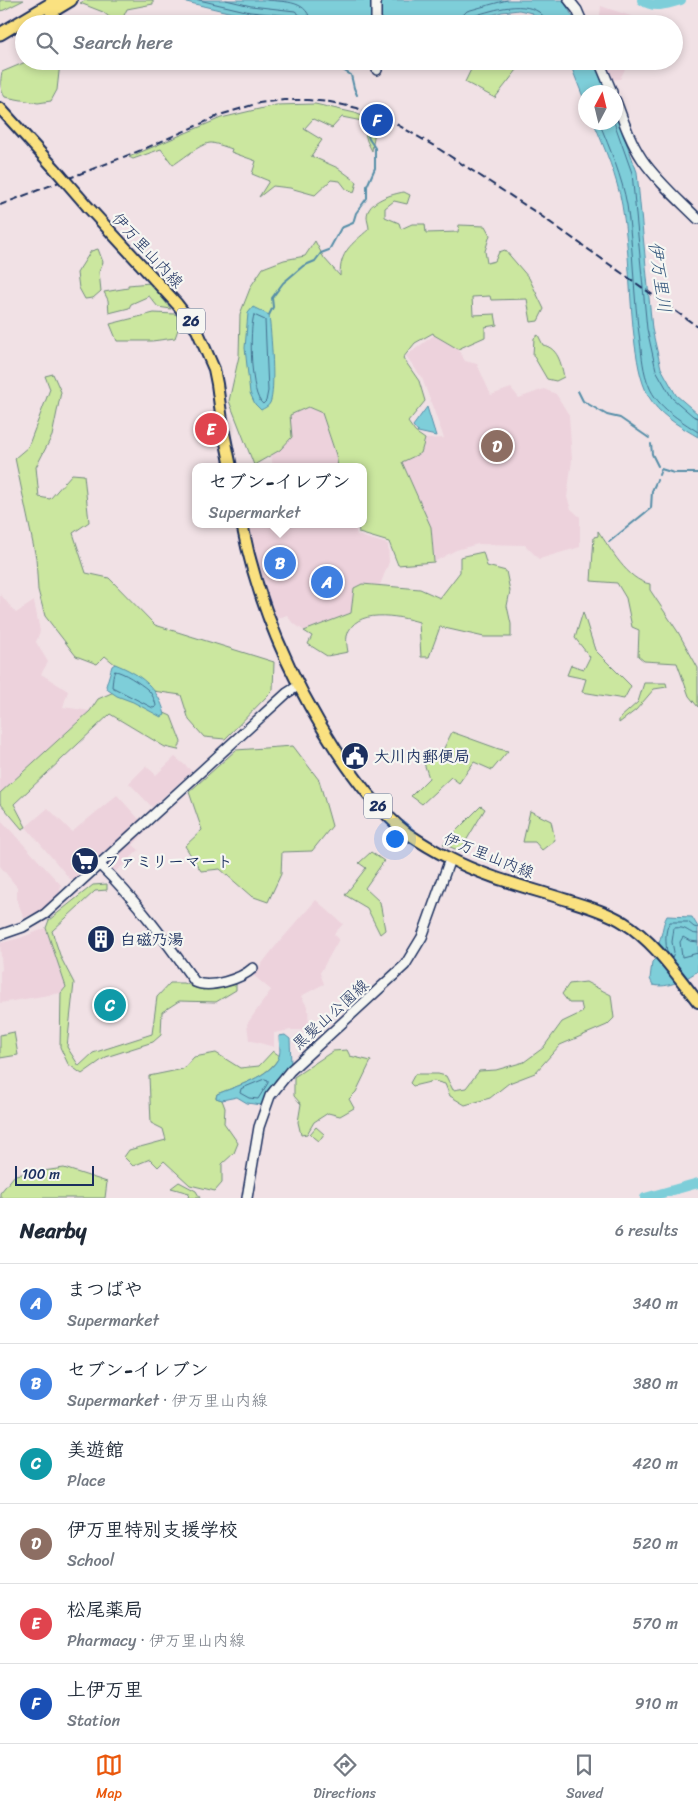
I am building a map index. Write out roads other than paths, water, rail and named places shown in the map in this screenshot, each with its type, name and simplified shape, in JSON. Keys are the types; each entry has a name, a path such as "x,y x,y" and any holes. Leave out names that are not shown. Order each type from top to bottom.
{"highway":[{"path":"32,15 57,0"},
{"path":"46,15 71,0"},
{"path":"0,34 15,25"},
{"path":"0,42 15,33"}],"main road":[{"name":"伊万里山内線","path":"0,108 177,304 197,330 218,384 223,428 230,463"},
{"name":"伊万里山内線","path":"243,528 248,557 263,606 298,686 321,727 345,763 376,803 409,834 450,859 504,880 584,905 608,915 635,930 646,939 698,1002"}],"street":[{"path":"376,0 376,15"},
{"path":"569,0 579,15"},
{"path":"603,70 609,85"},
{"path":"623,119 642,159 670,192 698,219"},
{"path":"0,935 23,928 45,914 287,693 298,686"},
{"name":"黒髪山公園線","path":"247,1198 260,1127 270,1096 290,1072 405,965 422,937 450,859"},
{"path":"100,865 125,890 161,935 194,982 200,985 212,985 246,974 254,968"}],"water":[{"path":"178,0 563,0 572,15 534,15 519,10 492,15 241,15"},
{"path":"573,70 598,70 604,85 578,85"},
{"path":"597,130 622,130 637,172 652,329 661,368 676,395 698,414 698,437 674,422 657,408 649,397 641,376 633,328 627,239 622,205"},
{"path":"253,307 269,315 271,334 272,396 270,403 261,410 255,404 250,393 245,348 248,313"},
{"path":"427,407 436,436 418,432 413,426"},
{"path":"115,664 133,672 147,683 158,697 165,715 161,717 108,690 106,686 112,666"},
{"path":"667,916 692,917 698,927 698,971 682,980 665,986 659,986 653,985 650,979 652,962 662,952 659,942"},
{"path":"285,1035 290,1039 291,1064 276,1079 261,1105 247,1103 237,1097 222,1100 216,1098 217,1094 252,1080 269,1069 279,1056 279,1036"}],"waterway":[{"path":"642,0 656,5 681,0"},
{"path":"343,70 351,75 357,95"},
{"path":"269,315 273,307 272,298 283,283 303,266 315,261 321,253 329,250 341,228 353,223 356,213 367,198 367,186 375,168 375,148 369,139 363,118"},
{"path":"578,391 583,401 607,415 620,418 649,438"},
{"path":"651,444 652,454 658,466"},
{"path":"659,475 661,469 674,473 698,473"},
{"path":"609,542 651,508 652,491 657,480"},
{"name":"伊万里川","path":"645,1198 698,1183"}],"railway":[{"path":"0,205 144,149 223,114 259,103 284,100 330,102 357,108 396,124 436,147 537,213 698,327"}],"place":[{"name":"上伊万里","path":"377,120"},
{"name":"松尾薬局","path":"211,429"},
{"name":"伊万里特別支援学校","path":"497,446"},
{"name":"セブン-イレブン","path":"280,563"},
{"name":"まつばや","path":"327,582"},
{"name":"大川内郵便局","path":"355,756"},
{"name":"ファミリーマート","path":"85,861"},
{"name":"白磁乃湯","path":"101,939"},
{"name":"美遊館","path":"110,1005"}]}
